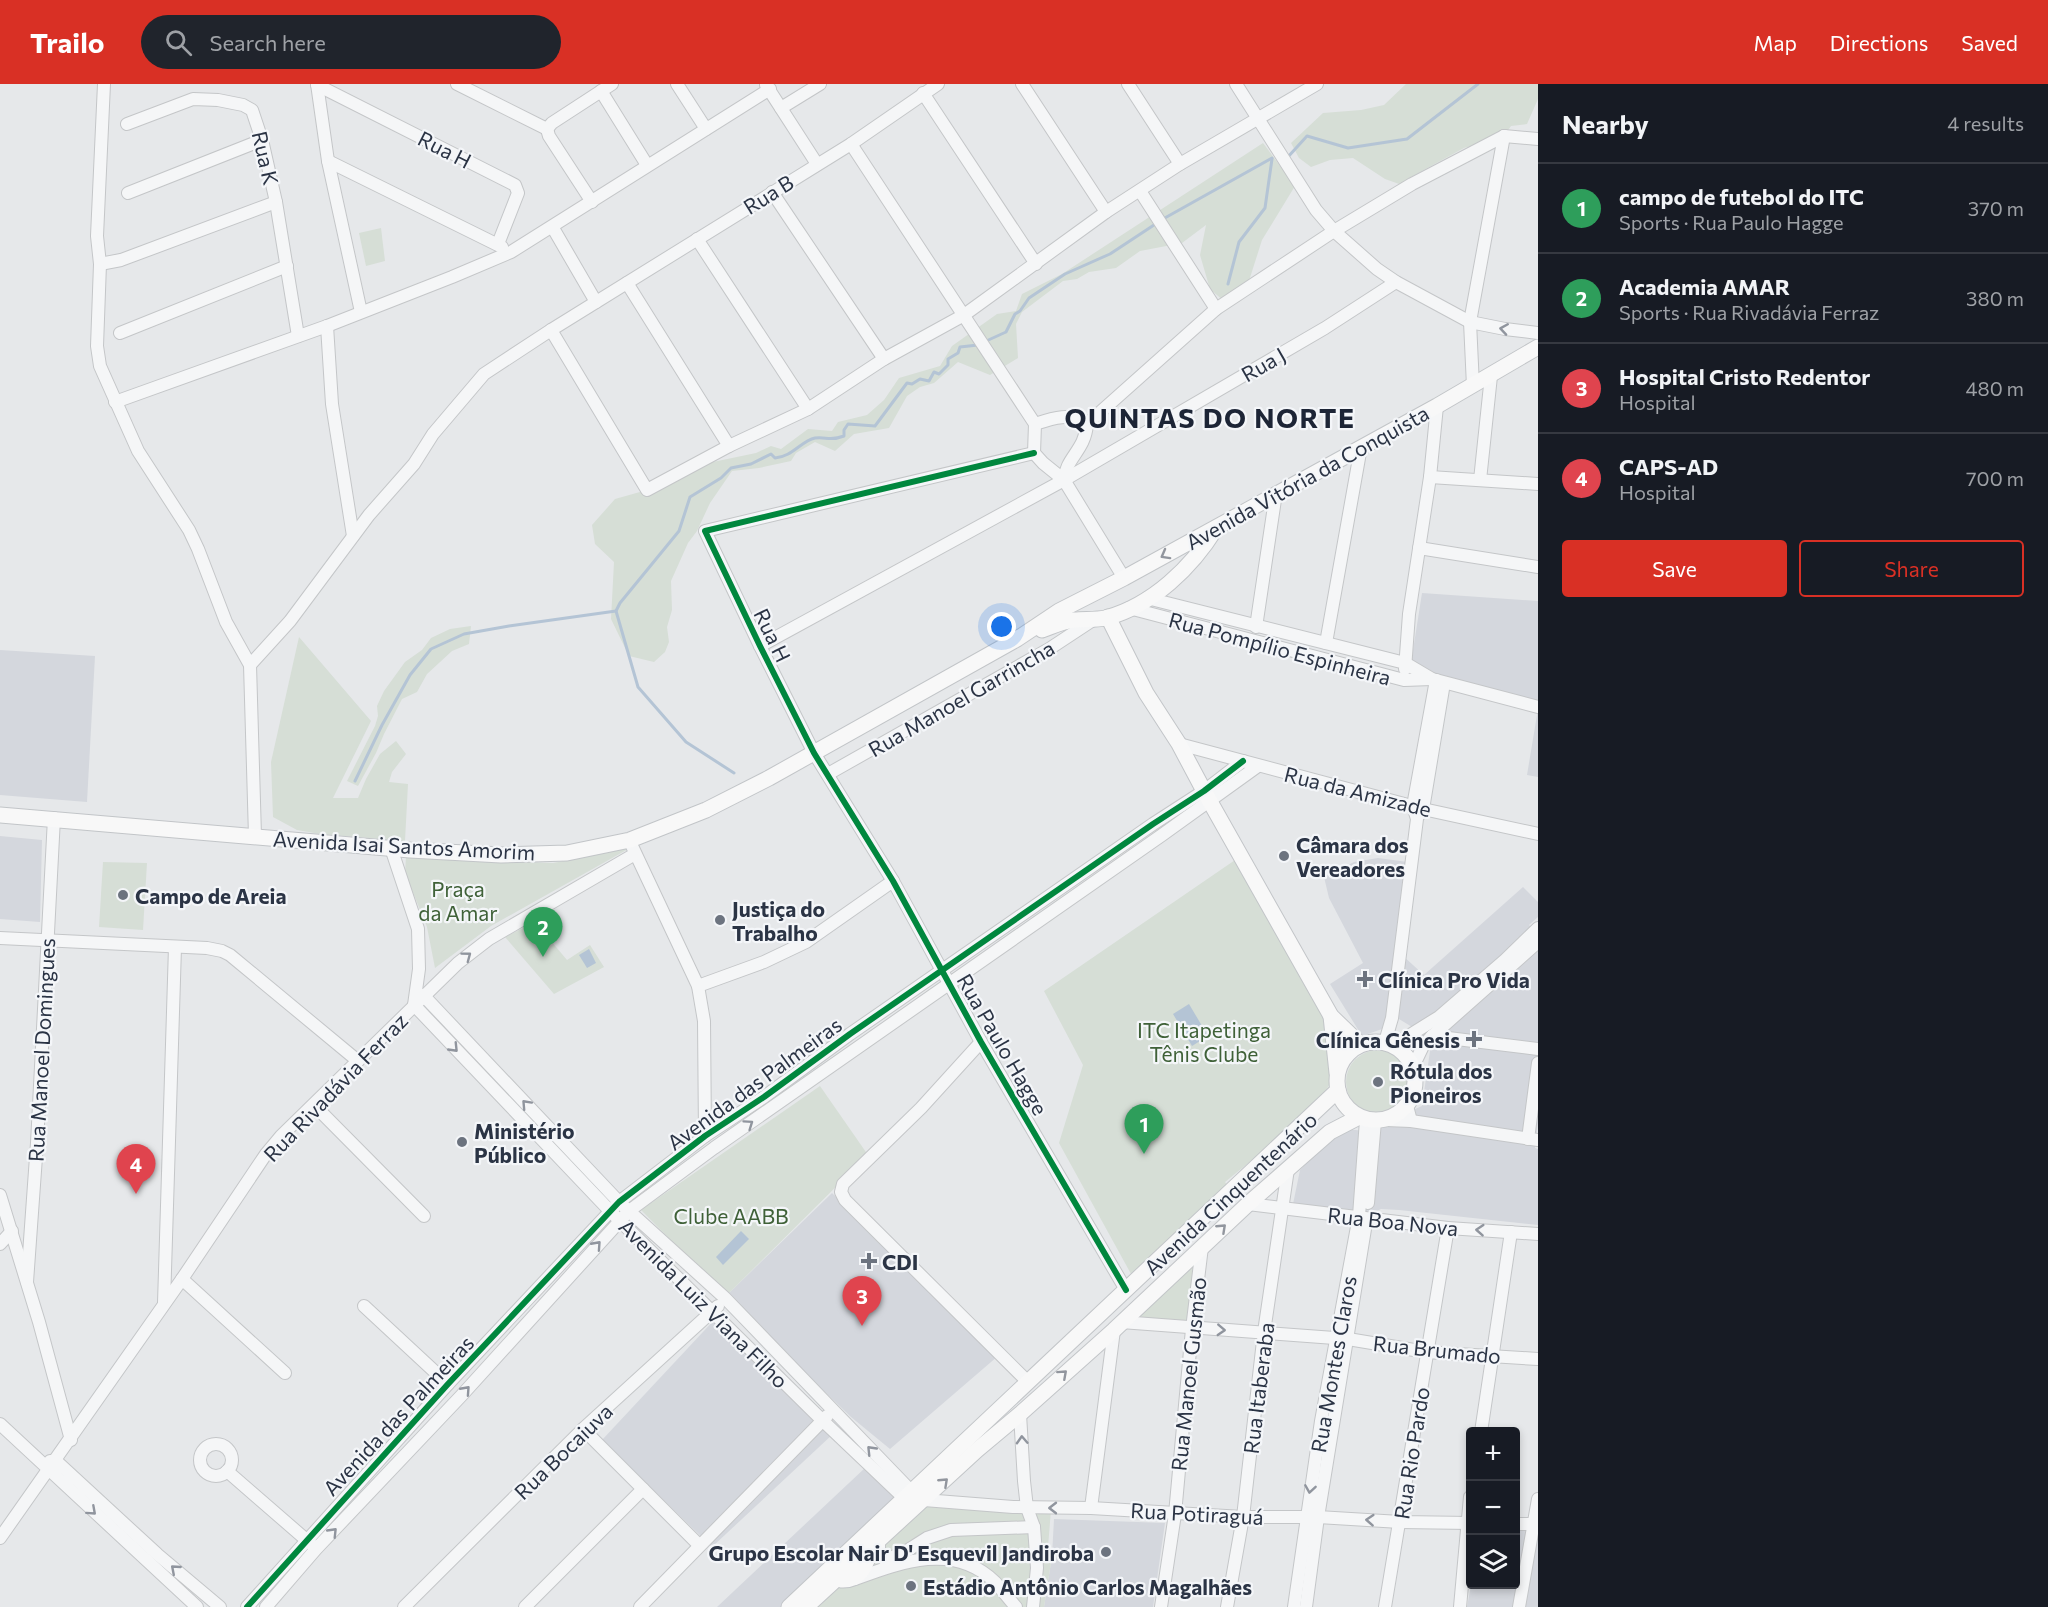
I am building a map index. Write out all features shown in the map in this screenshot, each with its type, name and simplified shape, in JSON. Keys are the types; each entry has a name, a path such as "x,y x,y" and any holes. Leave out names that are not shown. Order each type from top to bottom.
{"main road":[{"name":"Avenida Vitória da Conquista","path":"1105,587 1437,406 1538,347"},
{"path":"1017,639 1070,620 1100,619 1147,598 1182,573 1201,552 1216,528"},
{"name":"Avenida Isai Santos Amorim","path":"0,814 391,848 501,855 567,853 633,847 814,753 1105,587"},
{"path":"1088,596 1100,619 1179,744 1331,1016 1360,1044"},
{"path":"1331,1016 1338,1084 1349,1110 1371,1120 1409,1113 1415,1086 1413,1067 1408,1056 1390,1043 1360,1044 1345,1057 1340,1066 1338,1084"},
{"name":"Avenida Cinquentenário","path":"845,1579 836,1572 837,1567 1338,1084"},
{"name":"Avenida Cinquentenário","path":"789,1607 910,1499 977,1450 1020,1414 1248,1204 1330,1132 1371,1120"},
{"path":"990,1418 1020,1414"},
{"name":"Avenida Cinquentenário","path":"806,1607 818,1596 845,1579 875,1546 910,1499"}],"street":[{"path":"104,84 97,236 100,264 98,357 115,402 138,451 189,530 226,622 250,665 255,836"},
{"path":"317,84 328,160 361,312"},
{"name":"Rua H","path":"317,84 515,185 518,193 498,244"},
{"path":"457,84 547,129 549,136 592,202"},
{"path":"547,129 552,123 612,84"},
{"path":"677,84 706,129"},
{"path":"781,108 820,84"},
{"name":"Rua B","path":"250,665 291,621 318,586 336,557 414,464 433,434 484,374 697,238 851,144 938,84"},
{"path":"1022,84 1106,212"},
{"path":"1128,84 1180,164"},
{"path":"1236,84 1316,210 1334,231 1370,263 1396,282 1470,322 1538,333"},
{"path":"1244,84 1252,98 1257,115"},
{"path":"551,330 647,490 729,446 808,408 884,360 964,315 1106,212 1257,115 1317,84"},
{"path":"115,402 327,326 452,278 511,252 553,228 768,87 817,164"},
{"path":"601,91 647,165"},
{"path":"923,93 1036,264"},
{"name":"Rua K","path":"127,124 193,99 218,100 243,105 252,110 262,140 276,202 297,336"},
{"path":"1473,386 1470,322 1504,136"},
{"path":"1065,480 1065,469 1083,444 1087,423 1216,309 1334,231 1412,184 1504,136 1538,139"},
{"path":"128,193 262,140"},
{"path":"851,144 1035,424 1034,453 1065,480 1124,578"},
{"path":"328,160 511,252"},
{"path":"1140,191 1216,309"},
{"path":"772,192 884,360"},
{"path":"100,264 122,260 276,202"},
{"path":"553,228 596,302"},
{"path":"697,238 808,408"},
{"path":"120,333 287,266"},
{"name":"Rua J","path":"1065,480 1325,328 1396,282"},
{"path":"627,283 729,446"},
{"path":"327,326 333,413 353,536"},
{"path":"1480,480 1491,376"},
{"path":"1404,680 1409,615 1430,477 1437,406"},
{"path":"1035,424 1051,418 1066,416 1087,423"},
{"path":"1326,643 1361,447"},
{"name":"Rua H","path":"814,753 705,531 1034,453"},
{"path":"1430,477 1538,484"},
{"name":"Rua H","path":"760,646 1065,480"},
{"path":"1256,627 1276,493"},
{"path":"1419,548 1538,567"},
{"name":"Rua Pompílio Espinheira","path":"1147,598 1405,663 1437,681"},
{"name":"Rua Pompílio Espinheira","path":"1129,608 1251,642 1404,680 1437,681 1538,707"},
{"name":"Rua Manoel Garrincha","path":"828,774 1100,619"},
{"path":"1437,681 1418,811 1390,1043 1426,1027 1461,999 1538,928"},
{"name":"Rua da Amizade","path":"1179,744 1418,811 1538,834"},
{"name":"Rua Paulo Hagge","path":"814,753 893,881 981,1042 1126,1290"},
{"name":"Avenida das Palmeiras","path":"266,1607 316,1549 461,1396 625,1215 714,1148 949,984 1207,796 1244,761"},
{"name":"Avenida das Palmeiras","path":"247,1607 448,1384 610,1210 705,1136 764,1097 941,971 1207,796 1258,766"},
{"name":"Rua Manoel Domingues","path":"27,1282 37,1143 54,818"},
{"path":"633,847 698,986 704,1032 705,1136"},
{"name":"Rua Rivadávia Ferraz","path":"0,1538 280,1136 314,1105 418,999 458,963 489,939 633,847"},
{"path":"391,848 418,929 420,941 418,999"},
{"path":"698,986 786,953 814,937 893,881"},
{"path":"0,938 215,949 230,955 358,1061"},
{"path":"1413,1067 1423,1046 1431,1036 1538,942"},
{"path":"164,1304 174,947"},
{"name":"Avenida Luiz Viana Filho","path":"418,999 620,1202 625,1215 713,1311 822,1420 910,1499"},
{"name":"Avenida Luiz Viana Filho","path":"418,999 610,1210 625,1215 725,1298 832,1410 910,1499"},
{"path":"1392,1018 1413,1034"},
{"path":"1431,1036 1538,1049"},
{"path":"981,1042 921,1108 843,1184 841,1192 845,1200 1028,1382"},
{"path":"1409,1113 1533,1139 1538,1063"},
{"path":"314,1105 424,1216"},
{"name":"Rua Montes Claros","path":"1294,1607 1312,1517 1363,1217 1371,1120"},
{"name":"Rua Itaberaba","path":"1227,1607 1243,1517 1263,1332 1284,1209 1288,1169"},
{"path":"0,1195 27,1282 70,1440"},
{"name":"Rua Boa Nova","path":"1248,1204 1448,1228 1538,1234"},
{"name":"Rua Rio Pardo","path":"1385,1607 1448,1228"},
{"path":"0,1244 12,1231"},
{"path":"1481,1427 1511,1232"},
{"name":"Rua Manoel Gusmão","path":"1161,1607 1175,1514 1202,1247"},
{"path":"182,1279 285,1373"},
{"path":"546,1280 557,1290"},
{"name":"Rua Bocaiuva","path":"404,1607 583,1429 725,1298"},
{"name":"Avenida das Palmeiras","path":"364,1306 448,1384"},
{"path":"1091,1508 1117,1326"},
{"name":"Rua Brumado","path":"1117,1326 1263,1332 1342,1339 1426,1352 1538,1359"},
{"path":"640,1607 832,1410"},
{"path":"1020,1414 1027,1508 1034,1527 1037,1568 1033,1607"},
{"path":"0,1424 40,1460 52,1466 220,1607"},
{"path":"583,1429 699,1545"},
{"path":"52,1466 197,1607"},
{"path":"227,1471 316,1549"},
{"path":"525,1607 644,1489"},
{"name":"Rua Potiraguá","path":"910,1499 1027,1508 1091,1508 1243,1517 1466,1522"},
{"path":"1519,1607 1536,1524 1538,1499"},
{"name":"Rua Montes Claros","path":"1306,1607 1312,1517"},
{"path":"1520,1524 1536,1524"},
{"path":"875,1546 879,1555 885,1560 951,1530 1034,1527"},
{"path":"1460,1607 1468,1535"},
{"path":"921,1542 924,1559"},
{"path":"845,1579 924,1559 941,1557 970,1565 994,1581 1016,1607"}],"shaded area":[{"path":"1422,593 1538,601 1538,702 1443,678 1423,666 1411,663"},
{"path":"0,650 95,656 87,802 0,795"},
{"path":"1538,709 1538,777 1527,775"},
{"path":"0,836 42,840 40,922 0,919"},
{"path":"1378,858 1415,863 1402,955 1424,975 1523,887 1538,902 1538,917 1529,925 1538,934 1538,1123 1535,1148 1538,1149 1538,1225 1399,1210 1381,1209 1359,1219 1292,1209 1300,1170 1336,1134 1346,1129 1365,1131 1422,1106 1430,1051 1417,1030 1399,1019 1385,1028 1362,1036 1330,984 1363,963 1329,898 1324,877 1354,862"},
{"path":"832,1193 998,1356 890,1449 851,1417 726,1296"},
{"path":"716,1318 833,1434 712,1547 602,1440"},
{"path":"866,1467 899,1500 785,1607 717,1607"},
{"name":"Grupo Escolar Nair D' Esquevil Jandiroba","path":"1054,1519 1165,1523 1153,1607 1044,1607 1052,1556"},
{"path":"1520,1525 1538,1526 1538,1607 1467,1607 1470,1589 1520,1589"}],"green space":[{"path":"1406,84 1538,84 1538,99 1527,124 1511,126 1504,136 1464,148 1409,178 1402,185 1385,179 1353,158 1330,160 1311,167 1299,158 1291,143 1323,113 1361,110 1384,105"},
{"path":"1263,143 1295,186 1262,240 1248,284 1225,302 1210,289 1200,255 1206,225 1182,243 1140,251 1116,268 1089,272 1077,279 1063,281 1022,312 1016,324 1018,358 990,375 958,362 934,383 920,387 907,396 889,428 854,434 835,451 815,442 796,453 791,461 732,471 710,503 671,581 672,610 667,627 669,642 665,652 654,662 629,656 611,619 614,562 595,544 592,525 615,499 647,490 708,463 756,453 771,446 781,449 808,429 832,431 838,422 867,415 884,400 899,378 940,366 952,346 997,314 1016,311 1022,294 1062,274"},
{"path":"381,228 385,261 366,266 359,233"},
{"path":"471,626 469,644 452,651 427,674 417,692 402,699 358,786 347,781 375,726 378,716 377,706 384,691 405,662 422,650 431,638 450,629"},
{"path":"299,637 371,721 333,798 358,798 380,754 396,741 406,754 392,772 389,782 408,784 405,841 297,830 273,817 271,762"},
{"name":"Praça da Amar","path":"630,848 491,926 435,968 427,927 405,873 406,857 553,863"},
{"name":"ITC Itapetinga Tênis Clube","path":"1238,858 1332,1021 1335,1074 1317,1107 1225,1182 1233,1194 1136,1283 1059,1143 1083,1065 1044,991"},
{"name":"Campo de Areia","path":"103,862 147,863 143,930 99,927"},
{"path":"535,922 567,960 590,945 604,967 554,994 505,937"},
{"name":"Rótula dos Pioneiros","path":"1372,1050 1384,1050 1401,1059 1408,1070 1410,1082 1408,1094 1401,1105 1384,1114 1372,1114 1360,1109 1351,1100 1346,1088 1346,1076 1351,1064 1360,1055"},
{"name":"Clube AABB","path":"820,1086 868,1155 726,1296 641,1210"},
{"path":"1204,1257 1196,1326 1132,1321"},
{"path":"930,1502 1051,1510 1048,1547 1052,1556 1044,1607 817,1607 853,1564"}],"water":[{"path":"589,949 596,963 587,968 579,955"},
{"path":"1189,1004 1208,1036 1192,1046 1173,1014"},
{"path":"741,1231 749,1239 723,1265 716,1257"}],"waterway":[{"path":"1287,158 1307,136 1348,148 1407,139 1478,84"},
{"path":"1163,219 1272,158"},
{"path":"1228,284 1239,242 1265,208 1272,159"},
{"path":"984,342 1006,332 1015,314 1029,298 1065,274 1110,254 1157,223"},
{"path":"734,773 686,742 638,687 616,611 620,603 679,531 690,497 721,478 731,468 751,464 771,454 775,458 781,457 815,438 835,439 844,436 844,430 848,424 875,426 907,383 912,384 920,379 929,381 934,372 939,374 948,365 948,359 958,353 960,347 978,345"},
{"path":"355,781 382,725 410,675 431,649 464,634 616,611"}],"cycle path":[{"path":"1034,453 705,531 814,753 893,881 981,1042 1126,1290"},
{"path":"247,1607 448,1384 619,1202 705,1136 1153,824 1204,791 1243,761"}],"place":[{"name":"Câmara dos Vereadores","path":"1284,856"},
{"name":"Campo de Areia","path":"123,895"},
{"name":"Justiça do Trabalho","path":"720,920"},
{"name":"Academia AMAR","path":"543,957"},
{"name":"Clínica Pro Vida","path":"1365,979"},
{"name":"Clínica Gênesis","path":"1474,1039"},
{"name":"Rótula dos Pioneiros","path":"1378,1082"},
{"name":"Ministério Público","path":"462,1142"},
{"name":"campo de futebol do ITC","path":"1144,1154"},
{"name":"CAPS-AD","path":"136,1194"},
{"name":"CDI","path":"869,1261"},
{"name":"Hospital Cristo Redentor","path":"862,1326"},
{"name":"Grupo Escolar Nair D' Esquevil Jandiroba","path":"1106,1552"},
{"name":"Estádio Antônio Carlos Magalhães","path":"911,1586"}],"district":[{"name":"QUINTAS DO NORTE","path":"1210,417"}]}
